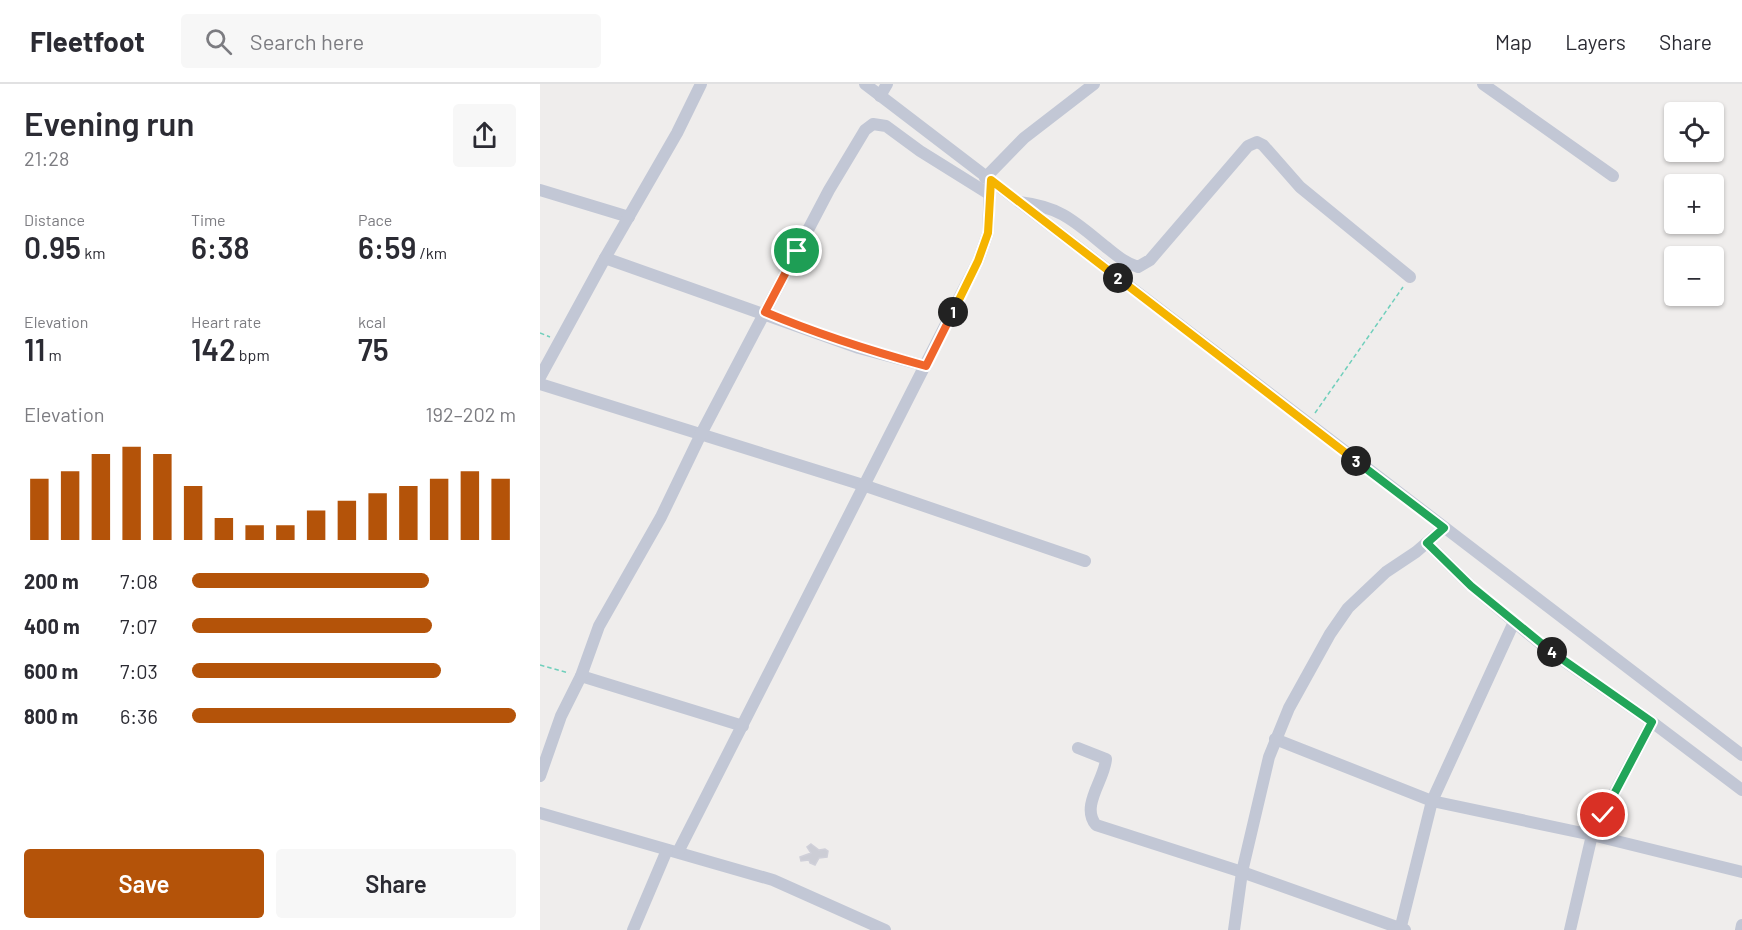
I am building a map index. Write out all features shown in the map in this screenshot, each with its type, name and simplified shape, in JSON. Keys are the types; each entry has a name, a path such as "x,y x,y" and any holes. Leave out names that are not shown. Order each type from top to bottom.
{"street":[{"path":"540,377 605,258 674,140 701,84"},
{"path":"865,84 1742,754"},
{"path":"880,96 887,84"},
{"path":"633,930 672,851 743,726 863,485 926,366 984,246 990,220 988,179 1024,138 1094,84"},
{"path":"1483,84 1613,176"},
{"path":"540,776 561,716 581,676 599,626 661,517 701,434 853,146 869,125 877,123 886,126 920,151 988,194"},
{"path":"1019,202 1042,205 1062,213 1129,264 1138,267 1150,260 1248,146 1257,142 1263,145 1300,187 1410,277"},
{"path":"540,190 629,217"},
{"path":"605,258 765,312 859,348 926,366"},
{"path":"540,384 863,485 1085,561"},
{"path":"1234,930 1242,872 1275,739 1330,634 1348,608 1386,572 1444,528"},
{"path":"1427,543 1471,586 1547,649 1652,722 1742,790"},
{"path":"1078,748 1106,759 1091,809 1092,821 1096,825 1242,872 1401,930 1432,801 1514,622"},
{"path":"581,676 743,726"},
{"path":"1570,930 1592,836 1652,722"},
{"path":"1275,739 1432,801 1742,872"},
{"path":"540,813 773,879 885,930"},
{"path":"1741,930 1742,925"}],"path":[{"path":"1307,423 1410,277"},
{"path":"540,665 581,676"}],"building":[{"path":"811,844 819,850 828,851 827,857 819,858 815,865 809,860 801,861 800,857 811,853 807,847"}],"route":[{"path":"797,251 765,312 859,348 926,366 984,246 990,220 988,194 991,180 1444,528 1427,543 1471,586 1547,649 1652,722 1603,815"}]}
